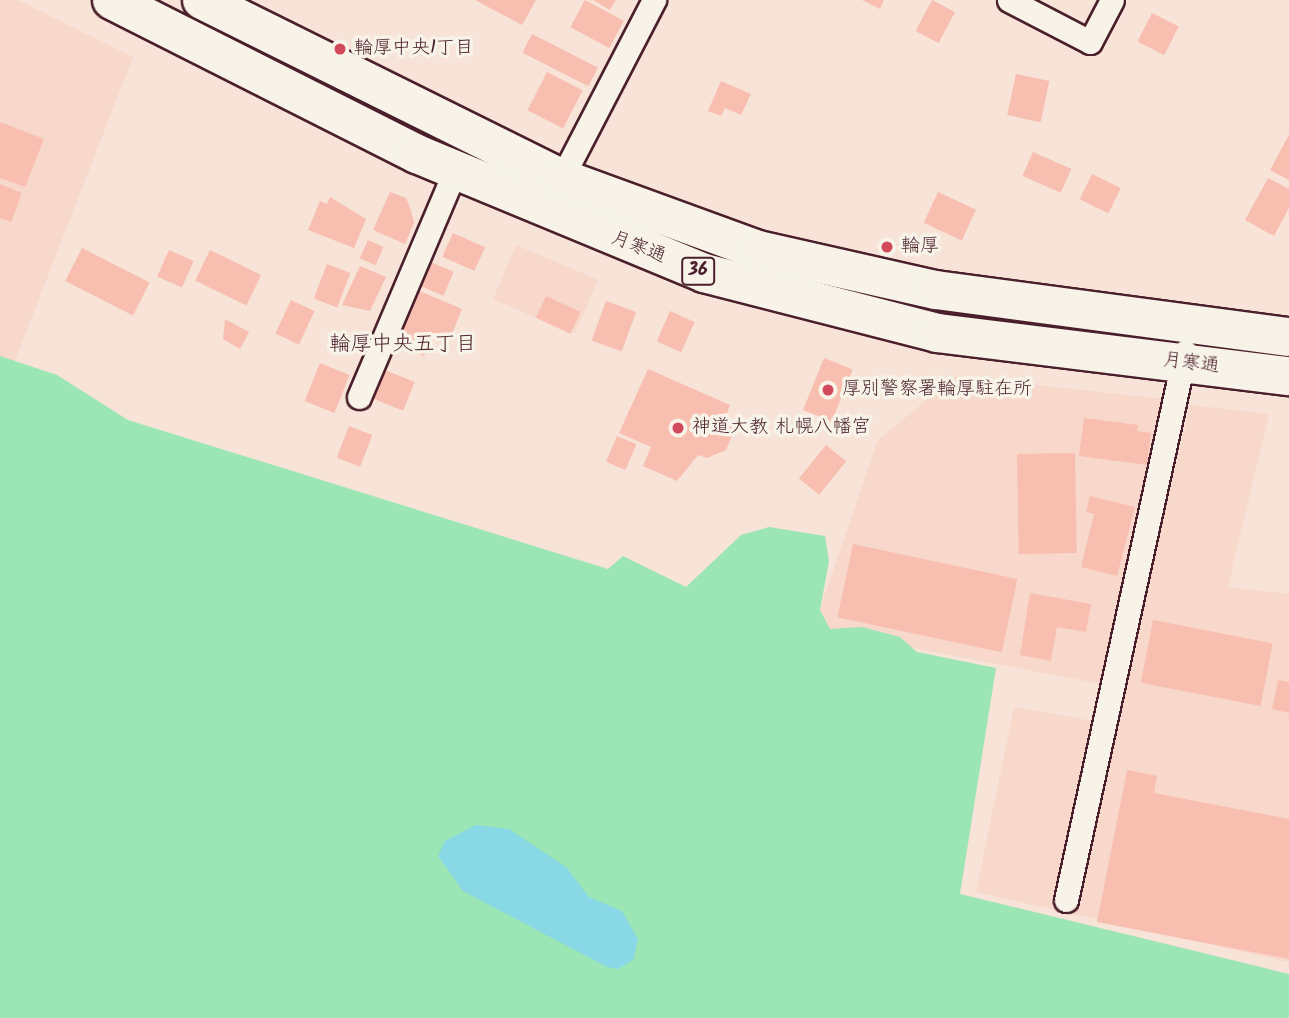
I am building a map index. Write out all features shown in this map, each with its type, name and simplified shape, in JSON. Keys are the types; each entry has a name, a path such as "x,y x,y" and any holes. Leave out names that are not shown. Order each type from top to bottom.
{"highway":[{"name":"月寒通","path":"112,0 455,171 546,212 704,273 852,314 937,333 1289,376"},
{"name":"月寒通","path":"202,0 561,178 747,246 863,274 1191,324 1289,335"},
{"path":"852,314 863,274"}],"street":[{"path":"546,212 654,0"},
{"path":"1009,0 1090,42 1112,0"},
{"path":"359,397 455,171"},
{"path":"1066,900 1191,324"}],"shaded area":[{"path":"0,0 18,0 133,57 12,368 0,364"},
{"path":"516,245 598,280 575,334 493,299"},
{"path":"956,376 1164,399 1101,684 813,629 878,440"},
{"path":"1190,405 1269,414 1228,587 1289,594 1289,962 976,892 1014,707 1115,725"}],"green space":[{"path":"0,356 57,375 128,420 608,569 623,556 686,587 741,535 769,527 825,536 829,561 820,610 830,629 862,627 900,637 917,652 996,668 960,894 1289,974 1289,1018 0,1018"}],"water":[{"path":"476,825 509,829 566,867 589,897 622,911 638,939 633,960 618,969 607,967 463,891 438,856 445,841"}],"building":[{"path":"475,0 536,0 522,25"},
{"path":"585,0 624,21 609,48 570,27"},
{"path":"593,0 616,0 610,10"},
{"path":"862,0 884,0 880,9"},
{"path":"932,0 955,12 939,43 916,31"},
{"path":"1152,13 1179,27 1164,55 1137,42"},
{"path":"532,34 598,68 588,86 522,53"},
{"path":"547,72 583,90 563,128 527,110"},
{"path":"1016,74 1049,81 1041,122 1007,115"},
{"path":"721,81 751,94 741,115 725,108 721,116 708,111"},
{"path":"0,122 44,139 25,187 0,178"},
{"path":"1289,135 1289,180 1270,170"},
{"path":"1033,152 1071,169 1061,193 1022,176"},
{"path":"1092,174 1121,188 1108,213 1080,199"},
{"path":"1268,178 1289,189 1289,208 1274,236 1245,220"},
{"path":"0,184 22,193 11,222 0,218"},
{"path":"390,192 406,198 411,211 414,223 405,244 373,230"},
{"path":"938,192 976,210 962,241 924,223"},
{"path":"330,197 366,219 354,248 308,230 320,201 327,204"},
{"path":"453,233 485,247 474,271 442,257"},
{"path":"368,240 384,247 375,265 360,258"},
{"path":"82,248 150,283 133,315 65,281"},
{"path":"169,250 194,261 182,287 157,276"},
{"path":"210,250 261,275 246,306 195,281"},
{"path":"426,260 454,272 443,296 416,284"},
{"path":"327,264 350,273 337,308 314,299"},
{"path":"360,266 386,277 370,311 342,305"},
{"path":"415,289 462,309 449,341 434,334 424,356 393,342"},
{"path":"546,296 580,312 570,334 536,318"},
{"path":"291,300 315,311 299,345 275,334"},
{"path":"606,301 636,312 622,351 592,340"},
{"path":"670,311 695,322 681,352 657,341"},
{"path":"225,319 249,332 240,349 223,339"},
{"name":"厚別警察署輪厚駐在所","path":"824,358 853,370 832,422 803,410"},
{"path":"320,363 350,375 334,413 305,401"},
{"name":"神道大教 札幌八幡宮","path":"648,369 730,405 725,418 737,424 726,450 707,458 698,455 677,481 643,466 651,447 619,433"},
{"path":"385,370 415,382 403,411 373,399"},
{"path":"1084,418 1138,425 1137,431 1151,433 1147,465 1079,456"},
{"path":"349,426 372,435 360,467 337,458"},
{"path":"617,436 636,444 625,470 606,462"},
{"path":"826,445 846,461 819,495 799,478"},
{"path":"1075,453 1077,553 1019,554 1017,454"},
{"path":"1090,496 1135,507 1117,576 1081,567 1094,514 1086,512"},
{"path":"853,544 1017,579 1002,652 837,617"},
{"path":"1030,593 1091,604 1086,632 1057,627 1051,661 1020,655"},
{"path":"1153,620 1273,643 1261,706 1141,683"},
{"path":"1278,680 1289,682 1289,713 1272,709"},
{"path":"1127,770 1157,776 1154,793 1289,819 1289,959 1097,922"}],"place":[{"name":"輪厚中央1丁目","path":"340,49"},
{"name":"輪厚","path":"887,247"},
{"name":"厚別警察署輪厚駐在所","path":"828,390"},
{"name":"神道大教 札幌八幡宮","path":"678,428"}],"district":[{"name":"輪厚中央五丁目","path":"403,345"}]}
